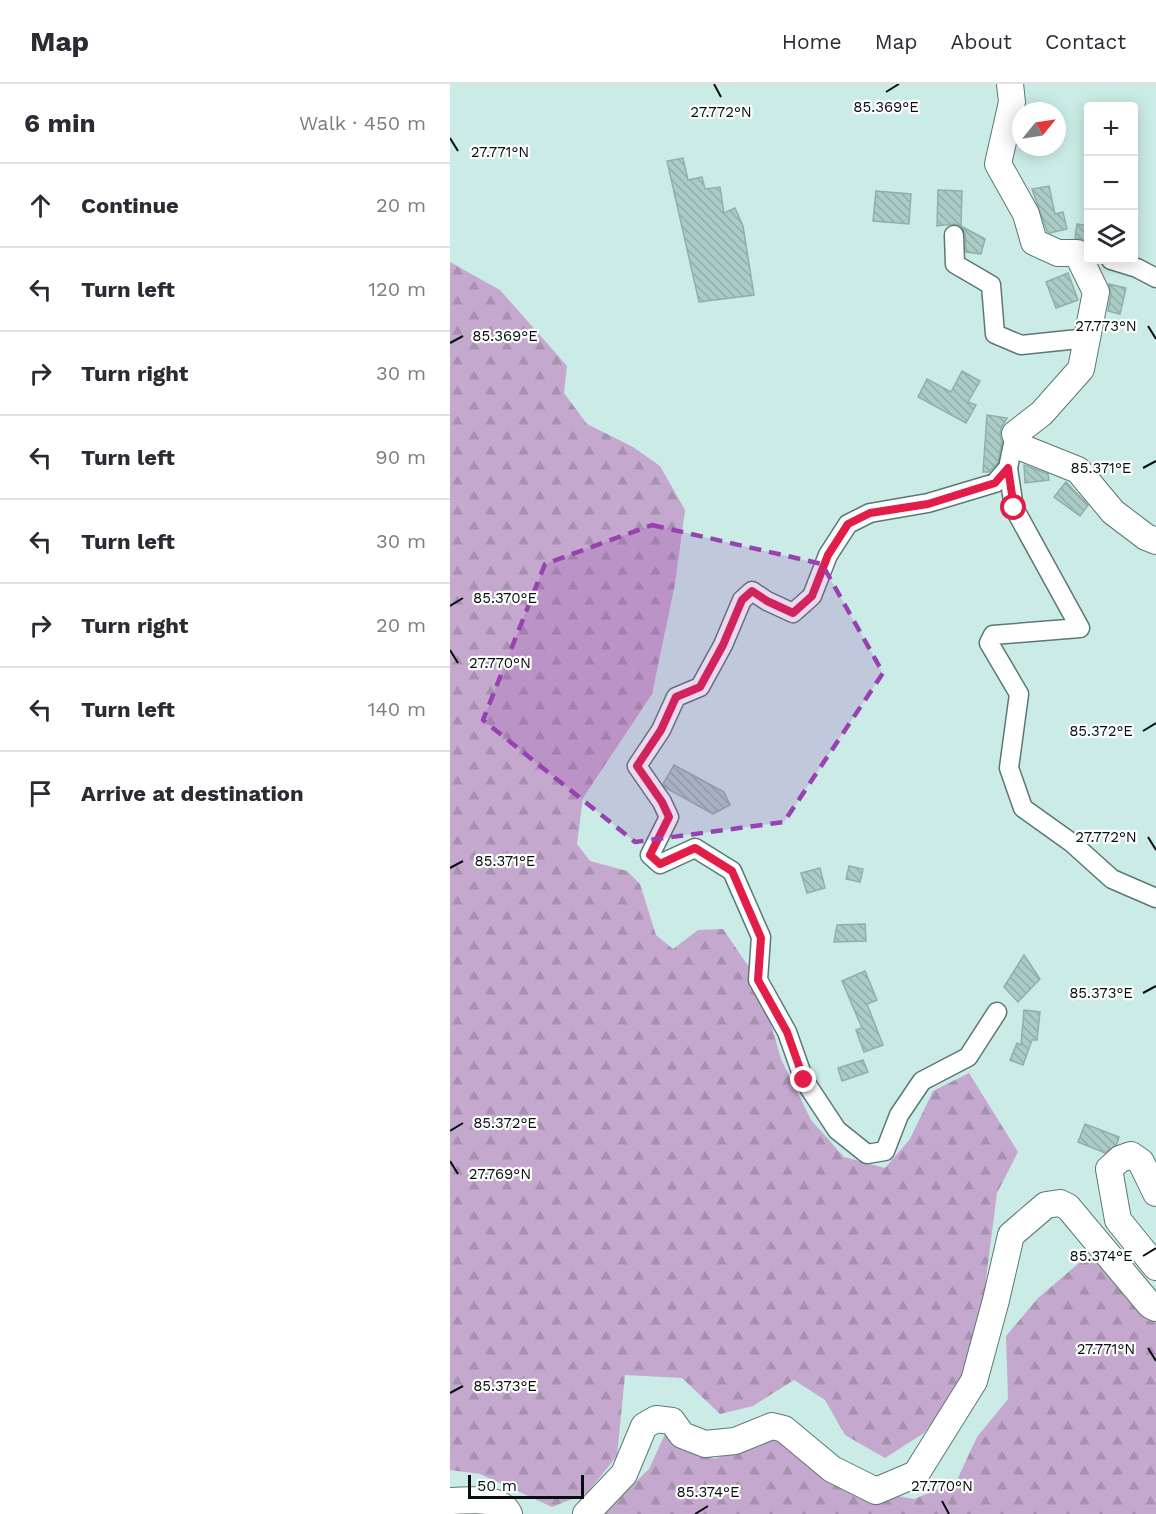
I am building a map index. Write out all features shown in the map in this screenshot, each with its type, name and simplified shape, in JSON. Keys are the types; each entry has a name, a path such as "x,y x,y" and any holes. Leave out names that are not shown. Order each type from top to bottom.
{"street":[{"path":"1010,84 1012,102 998,164 1026,214 1034,242 1058,253 1083,253 1096,292 1081,369 1042,413 1015,434 1008,468 1014,508 1080,628 993,634 989,643 1019,694 1010,768 1023,808 1072,843 1112,879 1156,898"},
{"path":"954,235 955,264 992,285 995,334 1021,345 1088,338"},
{"path":"1124,264 1156,278"},
{"path":"1015,434 1023,448 1078,470 1113,512 1146,537 1156,541"},
{"path":"997,1012 968,1057 922,1081 899,1115 885,1151 867,1154 837,1130 804,1080 787,1032 758,980 761,938 732,871 695,848 660,864 650,855 669,817 662,802 637,766 661,730 676,697 700,687 723,645 742,600 752,591 793,613 812,596 828,555 848,524 870,513 928,504 995,483 1008,468"},
{"path":"1156,1193 1141,1162 1131,1155 1120,1159 1108,1169 1119,1220 1156,1267"},
{"path":"586,1514 624,1474 644,1426 656,1419 672,1421 682,1435 705,1444 735,1441 772,1426 784,1429 832,1468 876,1491 916,1474 974,1381 1011,1235 1046,1205 1060,1203 1068,1207 1150,1305 1156,1308"},
{"path":"450,1501 490,1501 507,1509 509,1514"}],"highlighted area":[{"path":"652,525 822,564 883,673 784,822 635,842 483,720 545,564"}],"green space":[{"path":"450,262 500,290 567,366 564,393 587,424 633,447 660,466 685,510 675,584 652,694 583,798 577,844 590,861 627,871 640,884 656,935 673,949 698,930 723,929 759,982 781,1059 811,1120 844,1157 885,1168 910,1139 933,1091 969,1073 1018,1152 997,1193 986,1279 981,1359 924,1433 885,1458 845,1435 825,1400 794,1380 753,1406 720,1414 682,1378 625,1375 617,1456 587,1493 552,1507 480,1474 450,1470"},
{"path":"1086,1257 1113,1269 1156,1314 1156,1514 603,1514 649,1469 671,1421 714,1459 796,1428 870,1491 914,1499 956,1482 977,1437 1008,1399 1006,1336 1038,1298"}],"building":[{"path":"683,158 688,180 702,177 705,189 720,187 724,213 735,208 743,226 754,295 699,302 667,161"},
{"path":"1049,186 1055,214 1063,212 1067,229 1050,233 1047,231 1032,189"},
{"path":"938,190 962,191 961,226 954,224 937,226"},
{"path":"876,191 911,194 909,224 873,221"},
{"path":"1077,224 1084,225 1084,240 1075,238"},
{"path":"961,226 985,239 981,254 966,252 965,234"},
{"path":"1068,273 1078,300 1056,308 1046,282"},
{"path":"1109,284 1126,288 1120,314 1108,311 1111,294"},
{"path":"962,371 980,381 968,402 976,405 966,423 918,397 927,379 951,392"},
{"path":"987,415 1007,418 1001,428 1002,441 998,463 989,472 983,472"},
{"path":"1024,465 1048,474 1049,480 1025,483"},
{"path":"1066,482 1088,505 1080,516 1054,497"},
{"path":"674,765 724,792 730,805 713,814 666,788 663,784"},
{"path":"849,866 863,869 860,882 846,879"},
{"path":"820,868 825,888 807,893 801,873"},
{"path":"865,924 866,941 834,942 837,925"},
{"path":"1024,955 1040,979 1018,1002 1004,987"},
{"path":"865,971 877,1000 867,1004 883,1045 864,1052 856,1030 862,1028 842,981"},
{"path":"1024,1010 1040,1012 1037,1040 1032,1040 1023,1065 1010,1060 1017,1043 1021,1045"},
{"path":"863,1060 868,1072 842,1081 838,1068"},
{"path":"1085,1124 1119,1137 1117,1144 1105,1153 1078,1142"}],"route":[{"path":"804,1080 787,1032 758,980 761,938 732,871 695,848 660,864 650,855 669,817 662,802 637,766 661,730 676,697 700,687 723,645 742,600 752,591 793,613 812,596 828,555 848,524 870,513 928,504 995,483 1008,468 1014,508"}]}
